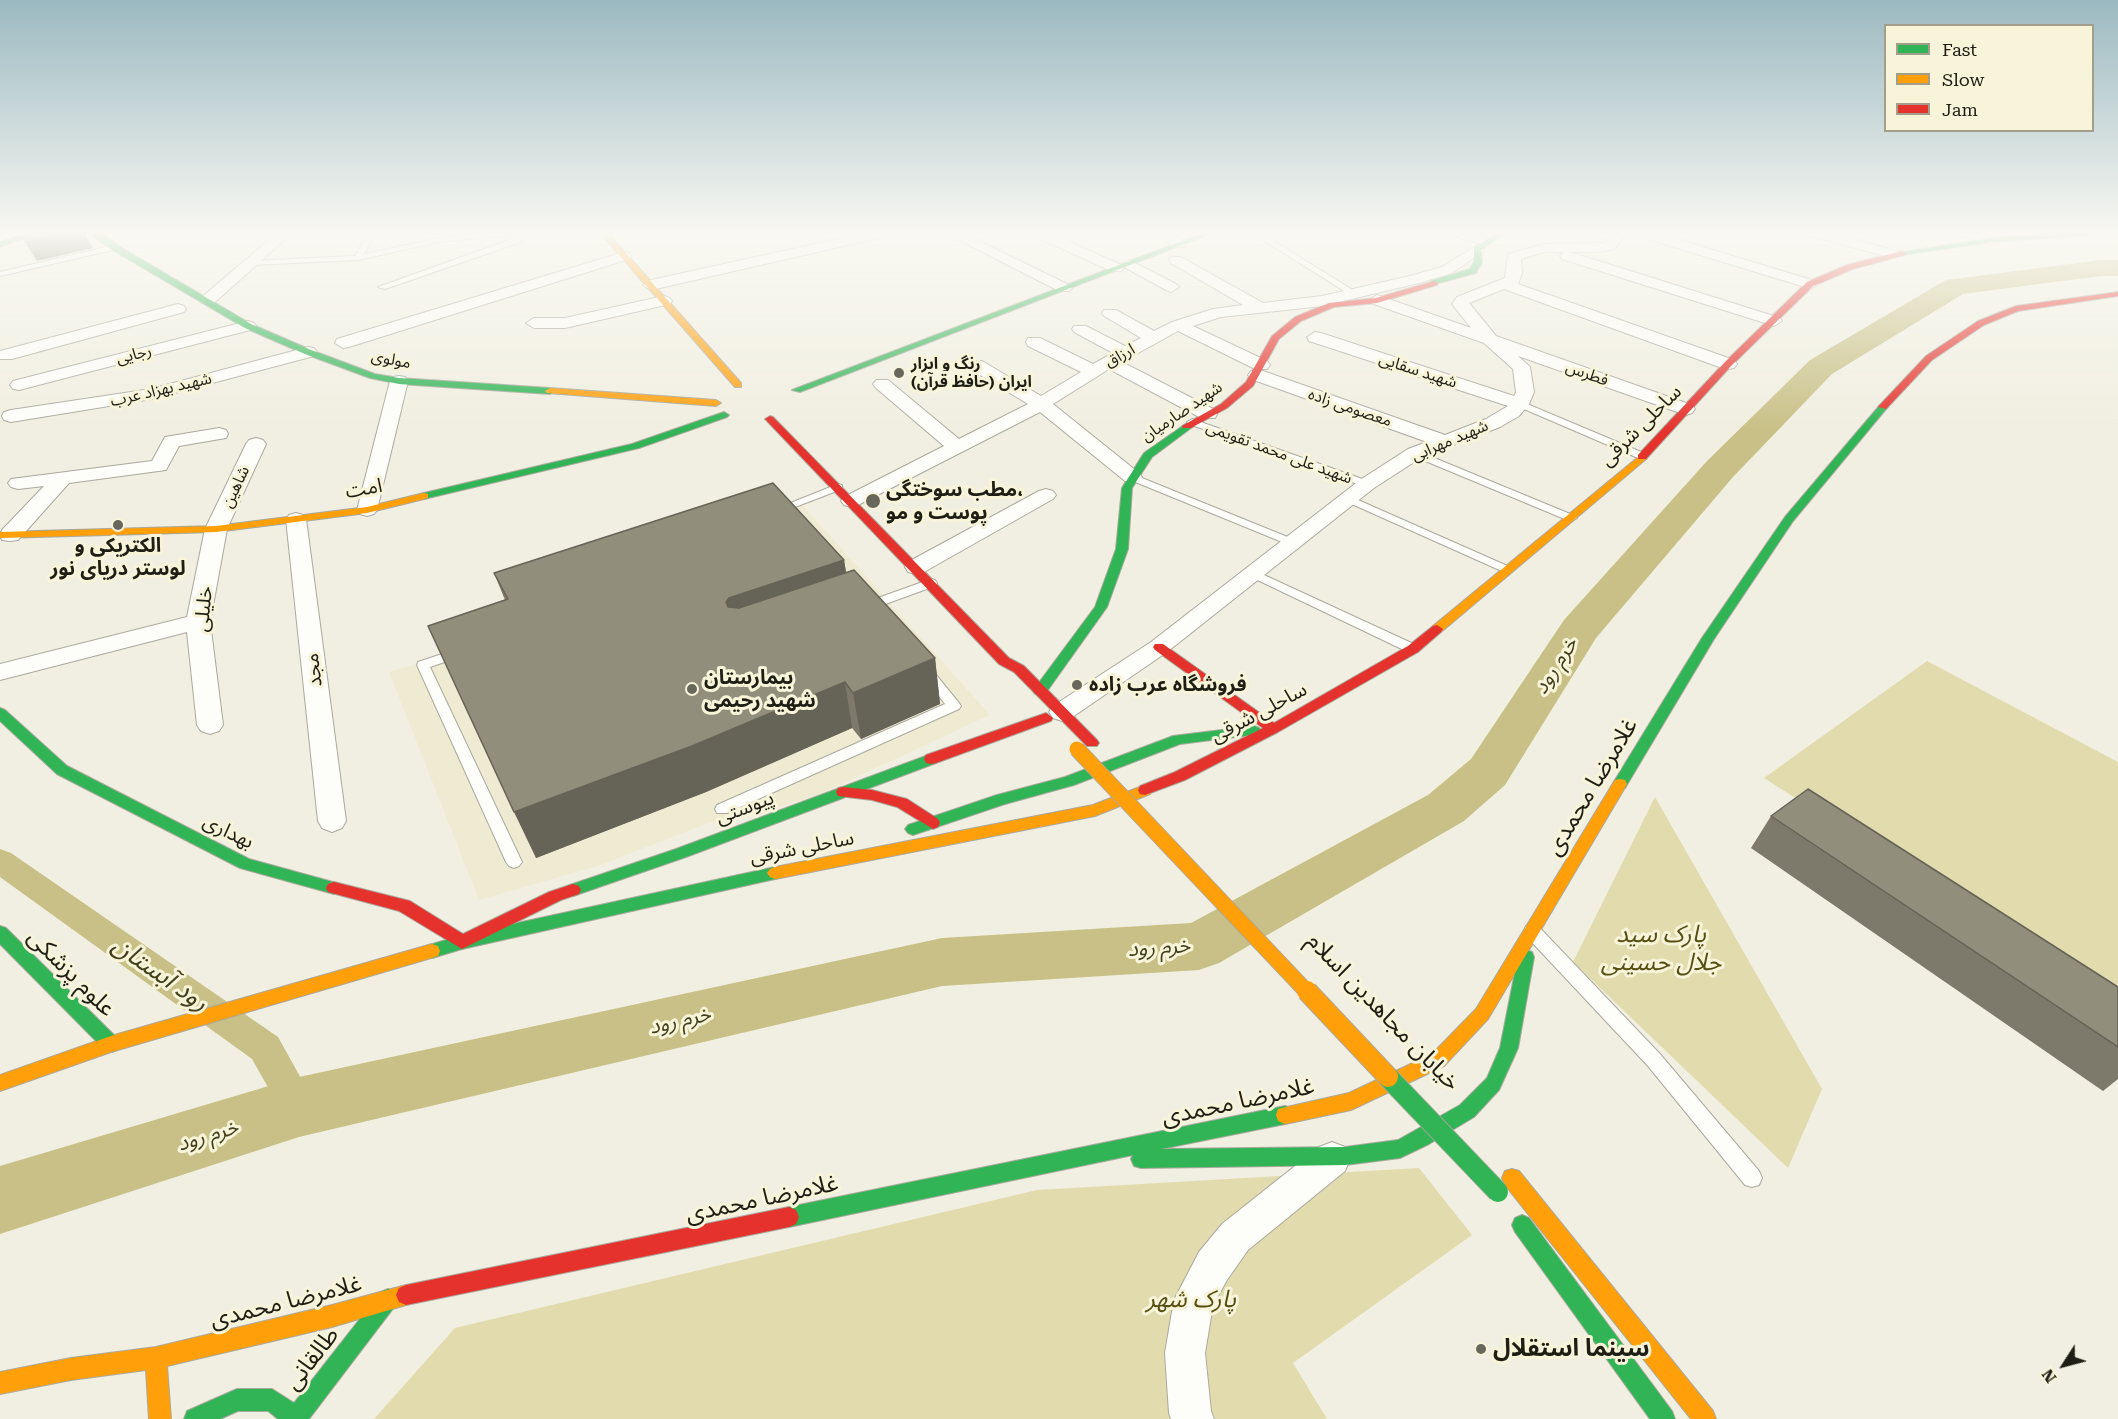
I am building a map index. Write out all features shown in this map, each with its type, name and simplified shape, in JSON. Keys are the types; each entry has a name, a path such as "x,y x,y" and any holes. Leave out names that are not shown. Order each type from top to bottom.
{"main road":[{"path":"780,382 798,397 1037,299"},
{"name":"ساحلی شرقی","path":"111,1044 462,942 788,870 1095,810 1180,776 1274,729 1413,649 1642,456 1728,364 1795,299"},
{"name":"غلامرضا محمدی","path":"0,1383 71,1369 156,1358 333,1316 388,1299 1352,1101 1438,1060 1482,1014 1708,638 1790,519 1863,428 1929,358 1981,323 2016,309 2083,299"},
{"name":"مولوی","path":"208,300 248,326 308,352 373,376 399,381 724,412"},
{"name":"شهید صارمیان","path":"1040,691 1101,607 1122,549 1127,488 1148,455 1200,418 1224,406 1259,370 1275,338 1298,319 1332,305 1377,300"},
{"path":"664,301 745,383 719,396 724,412"},
{"name":"امت","path":"5,535 216,529 367,510 635,446 724,412"},
{"path":"770,418 916,567 1004,661 1019,669 1040,691 1054,719"},
{"path":"1159,646 1274,729"},
{"path":"1004,661 1004,675 1011,682"},
{"path":"1032,704 1092,743 1150,802"},
{"name":"بهداری","path":"0,713 62,770 245,864 404,906 462,942"},
{"name":"پیوستی","path":"462,942 555,896 681,853 924,761 1054,719"},
{"path":"788,870 1002,799 1068,781 1178,739 1274,729"},
{"name":"خیابان مجاهدین اسلام","path":"1073,745 1505,1201 1664,1419"},
{"path":"902,803 907,785 924,761"},
{"path":"843,792 872,795 902,803 933,823"},
{"path":"1061,1161 1335,1156 1400,1149 1467,1111 1493,1084 1509,1048 1532,930"},
{"name":"علوم پزشکی","path":"0,933 111,1044"},
{"path":"0,1083 111,1044"},
{"name":"خیابان مجاهدین اسلام","path":"1397,1059 1422,1084"},
{"name":"خیابان مجاهدین اسلام","path":"1446,1110 1463,1127"},
{"path":"1508,1174 1705,1419"},
{"name":"طالقانی","path":"295,1418 388,1299"},
{"path":"156,1358 160,1419"},
{"path":"195,1419 237,1400 272,1400 295,1418"}],"street":[{"path":"344,343 485,299"},
{"path":"1245,299 1259,307"},
{"name":"ارزاق","path":"851,501 1041,404 1101,366 1178,325 1220,312 1330,299"},
{"path":"1547,299 1728,364"},
{"path":"1709,299 1774,321"},
{"name":"فطرس","path":"1377,300 1686,409"},
{"path":"1464,300 1460,304 1461,307 1489,339 1521,367 1525,392 1520,404"},
{"path":"534,322 565,323 664,301"},
{"path":"0,434 11,416 19,385 3,350 178,309"},
{"path":"1110,313 1153,338"},
{"name":"معصومی زاده","path":"1178,325 1259,370 1444,441"},
{"name":"رجایی","path":"19,385 248,326"},
{"path":"1080,329 1125,353"},
{"name":"شهید سقایی","path":"1315,337 1520,404"},
{"path":"1034,342 1101,366 1200,418"},
{"name":"شهید بهزاد عرب","path":"11,416 152,394 308,352"},
{"path":"976,365 1041,404 1132,477"},
{"path":"367,510 399,381"},
{"path":"882,384 957,447"},
{"name":"شهید مهرابی","path":"1054,719 1159,646 1367,484 1415,453 1504,418 1520,404"},
{"path":"18,483 159,466 172,441 219,434"},
{"name":"شاهین","path":"216,529 256,444"},
{"path":"5,535 63,478"},
{"path":"916,567 1046,495"},
{"name":"مجد","path":"296,519 332,821"},
{"name":"خلیلی","path":"210,725 198,622 216,529"},
{"path":"0,672 198,622"},
{"path":"1193,1419 1190,1413 1185,1353 1194,1300 1213,1266 1235,1237 1335,1156"}],"lane":[{"path":"1520,404 1642,456"},
{"name":"شهید علی محمد تقویمی","path":"1200,418 1367,484"},
{"path":"1415,453 1571,518"},
{"path":"1132,477 1291,542"},
{"path":"780,513 838,487"},
{"path":"1349,499 1508,570"},
{"path":"1251,573 1413,649"},
{"path":"851,612 931,583"},
{"path":"477,645 423,665 514,862"},
{"path":"722,809 954,706 916,660"},
{"path":"1532,930 1654,1060 1752,1178"}],"shaded area":[{"name":"بیمارستان شهید رحیمی","path":"798,500 990,715 818,795 744,818 708,823 601,865 479,900 389,672 487,642 473,612"}],"green space":[{"path":"1927,661 2118,762 2118,1004 1764,778"},
{"name":"پارک سید جلال حسینی","path":"1655,797 1822,1089 1788,1168 1573,962"},
{"name":"پارک شهر","path":"1419,1168 1472,1235 1293,1363 1327,1419 374,1419 455,1328 1037,1190"}],"building":[{"name":"بیمارستان شهید رحیمی","path":"773,483 844,560 729,598 726,602 728,607 739,608 854,570 935,658 853,693 845,682 692,746 514,812 428,626 508,599 494,573"},
{"path":"1808,789 2118,987 2118,1047 1771,816"}],"waterway":[{"name":"خرم رود","path":"0,1200 299,1107 942,962 1199,946 1446,808 1488,772 1579,630 1720,469 1821,367 1934,299"},
{"name":"رود آبستان","path":"0,861 265,1048 299,1107"}],"traffic: fast":[{"path":"203,299 248,326 308,352 373,376 399,381 550,391"},
{"path":"797,390 1035,299"},
{"path":"1620,784 1708,638 1789,519 1883,407"},
{"path":"424,496 635,446 724,415"},
{"path":"1040,691 1101,607 1122,549 1127,488 1148,455 1187,426"},
{"path":"0,713 62,770 245,864 334,888"},
{"path":"913,829 1002,799 1069,781 1178,739 1254,731"},
{"path":"573,890 681,853 931,759"},
{"path":"432,951 462,942 775,873"},
{"path":"0,933 111,1044"},
{"path":"1141,1159 1345,1156 1400,1149 1422,1138 1467,1111 1493,1084 1509,1048 1526,957"},
{"path":"1388,1077 1498,1192"},
{"path":"789,1217 1285,1115"},
{"path":"1522,1225 1664,1419"},
{"path":"295,1419 388,1299"},
{"path":"195,1419 237,1400 272,1400 295,1418"}],"traffic: slow":[{"path":"662,299 738,385"},
{"path":"550,391 716,403"},
{"path":"1437,629 1642,457"},
{"path":"0,535 216,529 367,510 424,496"},
{"path":"1077,749 1388,1077"},
{"path":"1285,1115 1351,1101 1438,1060 1482,1014 1620,784"},
{"path":"775,873 1095,810 1145,790"},
{"path":"0,1083 111,1044 432,951"},
{"path":"1512,1178 1705,1419"},
{"path":"0,1383 71,1369 156,1358 332,1316 406,1295"},
{"path":"156,1358 160,1419"}],"traffic: jam":[{"path":"1187,426 1224,406 1250,384 1275,338 1298,319 1332,305 1380,299"},
{"path":"1642,457 1728,364 1794,299"},
{"path":"1883,407 1929,358 1981,323 2016,309 2083,299"},
{"path":"770,419 1004,661 1019,669 1092,743"},
{"path":"1145,790 1180,776 1273,729 1413,649 1437,629"},
{"path":"1159,647 1273,729"},
{"path":"931,759 1046,718"},
{"path":"843,792 872,795 902,803 933,823"},
{"path":"334,888 404,906 462,942 555,896 573,890"},
{"path":"406,1295 789,1217"}],"place":[{"name":"رنگ و ابزار ایران (حافظ قرآن)","path":"899,373"},
{"name":"مطب سوختگی، پوست و مو","path":"873,501"},
{"name":"الکتریکی و لوستر دریای نور","path":"118,525"},
{"name":"فروشگاه عرب زاده","path":"1077,685"},
{"name":"بیمارستان شهید رحیمی","path":"692,689"},
{"name":"سینما استقلال","path":"1481,1349"}]}
